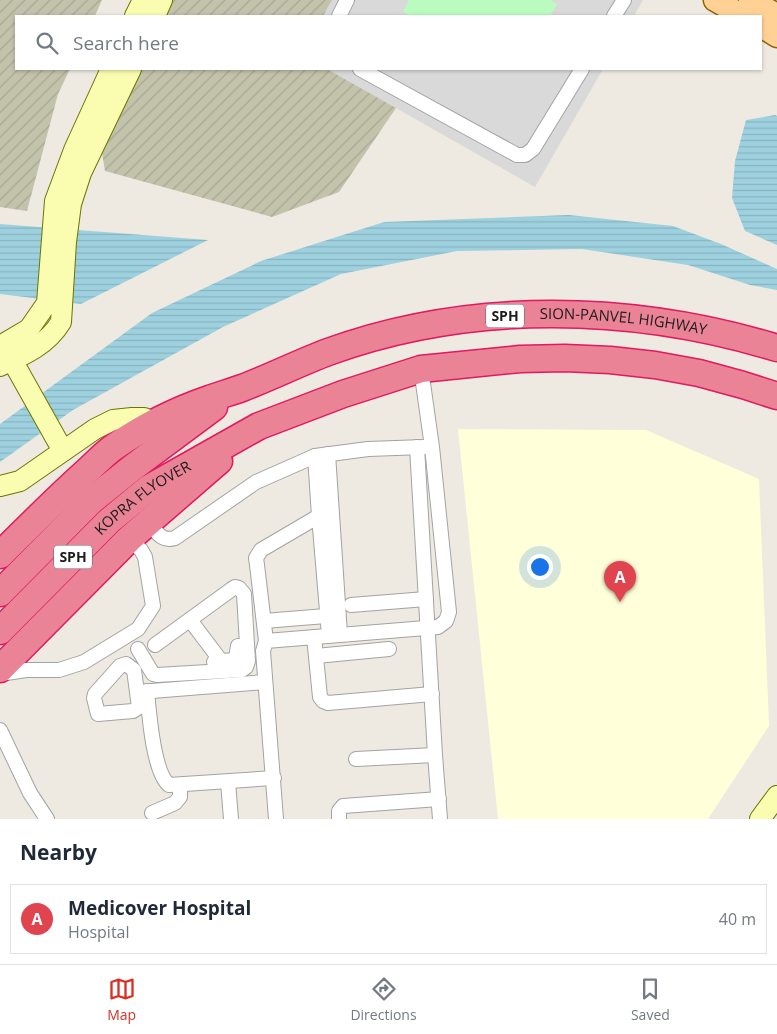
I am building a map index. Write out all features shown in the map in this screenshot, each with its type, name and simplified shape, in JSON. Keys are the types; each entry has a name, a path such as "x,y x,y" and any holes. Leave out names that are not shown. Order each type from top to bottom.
{"highway":[{"name":"SION-PANVEL HIGHWAY","path":"240,389 328,352 374,338 422,327 517,315 566,314 662,322 709,330 777,348"},
{"name":"SPH","path":"258,426 343,394 421,369 520,359 610,360 655,365 699,373 777,396"},
{"path":"0,555 113,447 156,423 208,399 240,389"},
{"name":"KOPRA FLYOVER","path":"0,593 91,502 132,468 240,389"},
{"path":"0,668 139,531 258,426"},
{"name":"KOPRA FLYOVER","path":"0,631 109,521 149,488 258,426"}],"main road":[{"path":"715,0 741,15"},
{"path":"750,0 777,15"},
{"path":"762,27 777,36"}],"street":[{"path":"136,15 143,0"},
{"path":"155,15 162,0"},
{"path":"340,15 347,0"},
{"path":"606,15 614,0"},
{"path":"615,15 624,0"},
{"path":"63,451 8,362 42,344 54,333 61,322 55,305 66,242 63,202 74,150 111,70"},
{"path":"63,202 81,173 131,70"},
{"path":"362,70 518,155 525,155 533,149 581,70"},
{"path":"190,620 216,662 233,660 243,649 314,637 438,627 446,621 449,612 432,447 421,369"},
{"path":"0,486 20,480 95,429 113,420 144,418 156,423"},
{"path":"417,447 440,819"},
{"path":"0,674 26,670 60,670 84,662 138,629 153,606 146,557 141,550 139,531 168,540 175,538 256,482 322,455 368,449 432,447"},
{"path":"322,455 319,516 344,611"},
{"path":"322,455 344,611 334,635"},
{"path":"276,819 265,682 264,622 257,565 258,554 261,550 319,516"},
{"path":"138,649 153,674 160,676 242,670 248,664 243,649 244,594 239,588 232,589 155,645"},
{"path":"264,622 426,599"},
{"path":"314,637 320,697 323,701 328,703 432,694"},
{"path":"316,656 389,649"},
{"path":"265,682 142,692 162,775 169,785 274,778"},
{"path":"0,730 30,793 47,819"},
{"path":"356,759 435,755"},
{"path":"228,782 231,819"},
{"path":"152,813 175,803 180,797 180,785"},
{"path":"760,819 777,796"},
{"path":"340,819 339,811 343,806 439,799"}],"shaded area":[{"path":"0,0 102,0 95,15 15,15 15,70 70,70 58,94 27,211 0,207"},
{"path":"172,0 332,0 324,15 165,15"},
{"path":"332,0 643,0 635,15 324,15"},
{"path":"141,70 329,70 396,108 339,192 272,217 105,171 102,153"},
{"path":"329,70 602,70 535,187"},
{"path":"458,429 646,430 759,479 769,726 708,819 498,819"}],"green space":[{"path":"409,0 550,0 557,4 551,15 409,15 403,12"}],"water":[{"path":"777,116 777,245 745,231 732,198 735,161 746,120"},
{"path":"569,215 673,226 721,244 777,269 777,290 750,285 688,265 582,249 457,251 341,274 223,327 73,410 0,462 0,424 152,313 261,261 384,222"},
{"path":"0,224 208,240 81,304 0,294"}],"place":[{"name":"Medicover Hospital","path":"620,602"}]}
